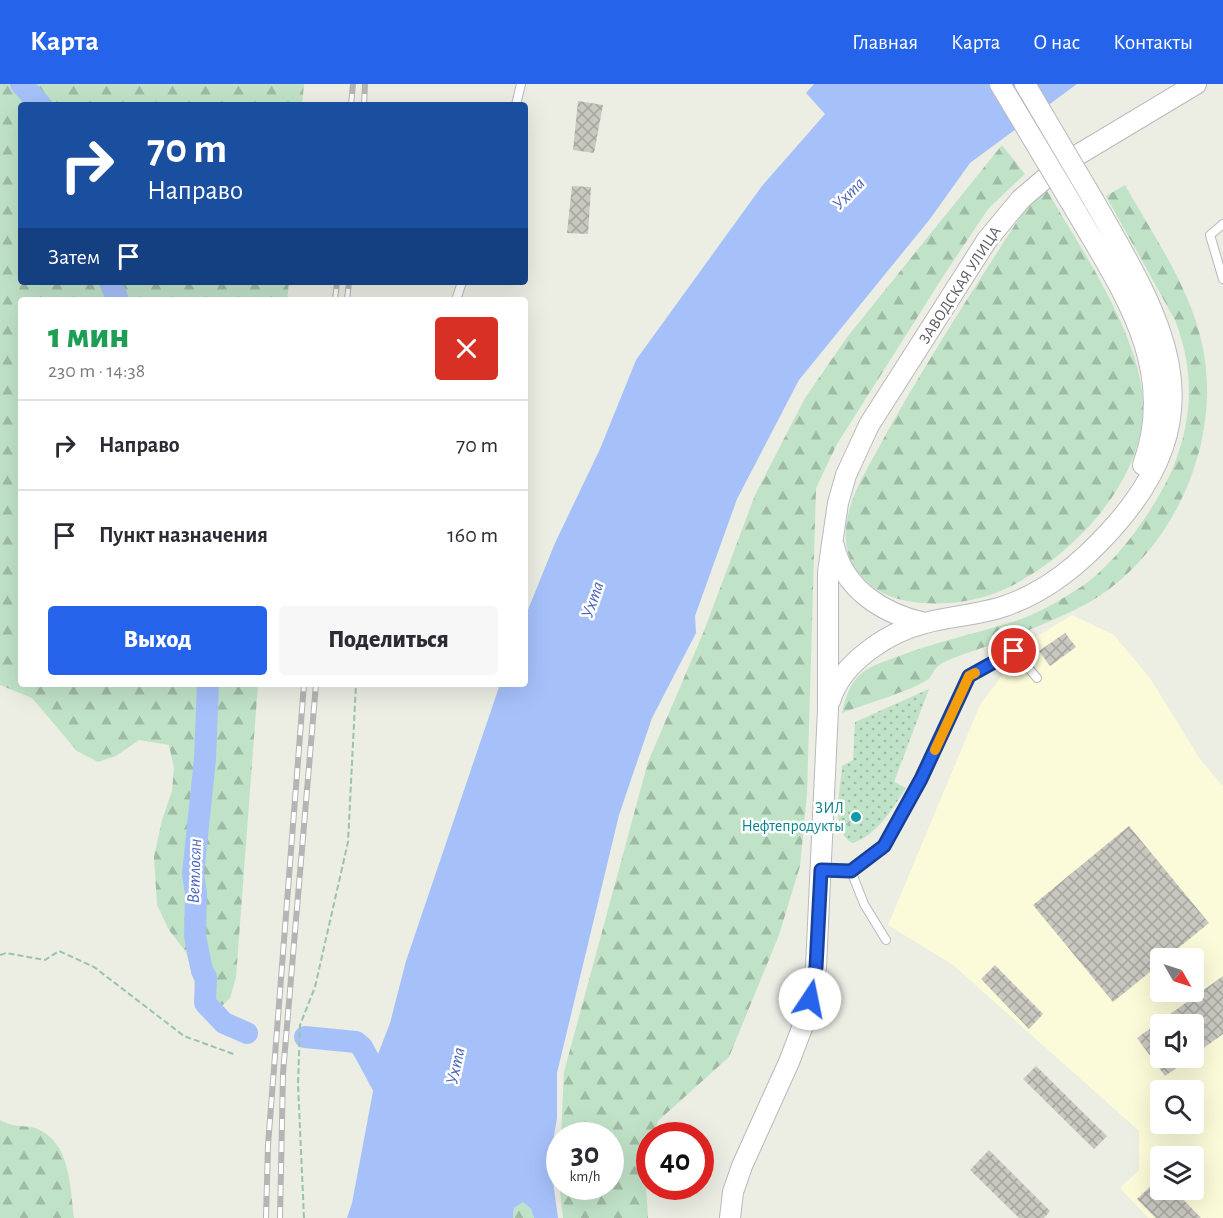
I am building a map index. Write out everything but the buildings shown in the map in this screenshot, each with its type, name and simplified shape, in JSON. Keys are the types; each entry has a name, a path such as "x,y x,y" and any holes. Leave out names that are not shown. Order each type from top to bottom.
{"street":[{"path":"1000,84 1076,211 1135,318 1148,356 1156,398 1153,429 1141,470 1119,516 1101,541"},
{"path":"828,709 836,684 859,660 887,640 924,623 979,614 1032,595 1069,571 1101,541 1127,511 1151,474 1167,433 1173,389 1168,353 1153,311 1094,201 1025,84"},
{"name":"ЗАВОДСКАЯ УЛИЦА","path":"730,1218 733,1192 742,1166 789,1062 807,1015 816,967 828,709 828,572 833,530 846,475 869,425 987,240 1021,200 1061,165 1196,84"},
{"path":"833,530 839,564 856,587 893,613 924,623"}],"lane":[{"path":"517,102 521,84"},
{"path":"1223,224 1210,236 1223,279"},
{"path":"821,870 851,871 884,846 921,779 969,676 1014,651 1037,678"},
{"path":"851,871 864,904 885,940"}],"path":[{"path":"304,1218 298,1084 300,1025 315,987 348,842 356,687"},
{"path":"840,831 852,820"},
{"path":"0,955 6,953 45,960 59,951 94,967 184,1036 236,1055"}],"shaded area":[{"path":"1072,615 1114,635 1150,678 1200,759 1223,786 1223,1218 1148,1218 1120,1188 1139,1170 1139,1131 953,965 888,925 980,705 1009,666 1036,637"}],"green space":[{"path":"0,84 304,84 302,102 18,102 18,285 289,285 287,297 18,297 18,687 258,687 236,977 230,998 219,1009 201,1006 186,952 169,930 157,905 154,857 162,820 172,791 174,768 169,745 139,740 116,756 98,762 77,751 32,698 0,685"},
{"path":"1002,145 1025,174 988,209 944,275 837,444 816,488 807,794 800,866 779,935 729,1057 658,1122 636,1122 636,1200 647,1200 648,1218 563,1218 561,1200 624,1200 624,1122 562,1122 564,1072 648,762 704,631 755,495 805,398 848,336"},
{"path":"1125,185 1180,282 1202,344 1207,378 1206,413 1200,447 1190,480 1175,512 1156,541 1134,567 1098,597 1018,635 944,662 936,668 929,679 919,684 842,713 851,686 862,673 871,667 927,646 1028,616 1088,582 1117,555 1143,521 1164,486 1172,470 1184,433 1189,395 1186,358 1175,320 1106,196"},
{"path":"1046,189 1091,265 1132,349 1140,377 1143,403 1141,432 1132,461 1118,488 1100,514 1078,538 1030,576 985,597 964,601 922,603 891,597 871,586 855,569 849,556 846,528 851,503 901,407 953,322 1024,211"},
{"path":"929,689 894,782 906,788 876,828 852,843 845,837 841,828 838,808 842,766 853,760 855,722"},
{"path":"0,1120 11,1125 40,1130 58,1146 70,1181 74,1218 0,1218"},
{"path":"523,1201 531,1209 534,1218 513,1218 514,1208"}],"water":[{"name":"Ухта","path":"814,84 1077,84 970,163 930,219 799,380 737,499 695,616 696,633 652,718 619,815 557,1073 556,1122 546,1122 546,1200 556,1200 558,1218 534,1218 531,1209 523,1202 514,1208 513,1218 347,1218 352,1203 374,1086 375,1062 390,1023 406,961 499,687 528,687 528,610 555,543 600,449 636,360 762,186 825,114 806,93"}],"waterway":[{"name":"Ветлосян","path":"21,84 38,102"},
{"name":"Ветлосян","path":"111,285 117,297"},
{"name":"Ветлосян","path":"208,687 205,759 193,874 196,893 195,936 202,971 206,977 205,1003 224,1023 247,1033"},
{"name":"Ветлосян","path":"305,1037 356,1042 362,1047 389,1097"}],"railway":[{"path":"351,102 353,84"},
{"path":"364,102 365,84"},
{"path":"335,297 337,285"},
{"path":"347,297 349,285"},
{"path":"266,1218 268,1145 304,687"},
{"path":"280,1218 283,1073 316,687"}],"slow traffic":[{"path":"935,750 969,676 975,673"}],"place":[{"name":"ЗИЛ Нефтепродукты","path":"856,817"}],"route":[{"path":"810,999 816,967 821,870 851,871 884,846 921,779 969,676 1014,651"}]}
